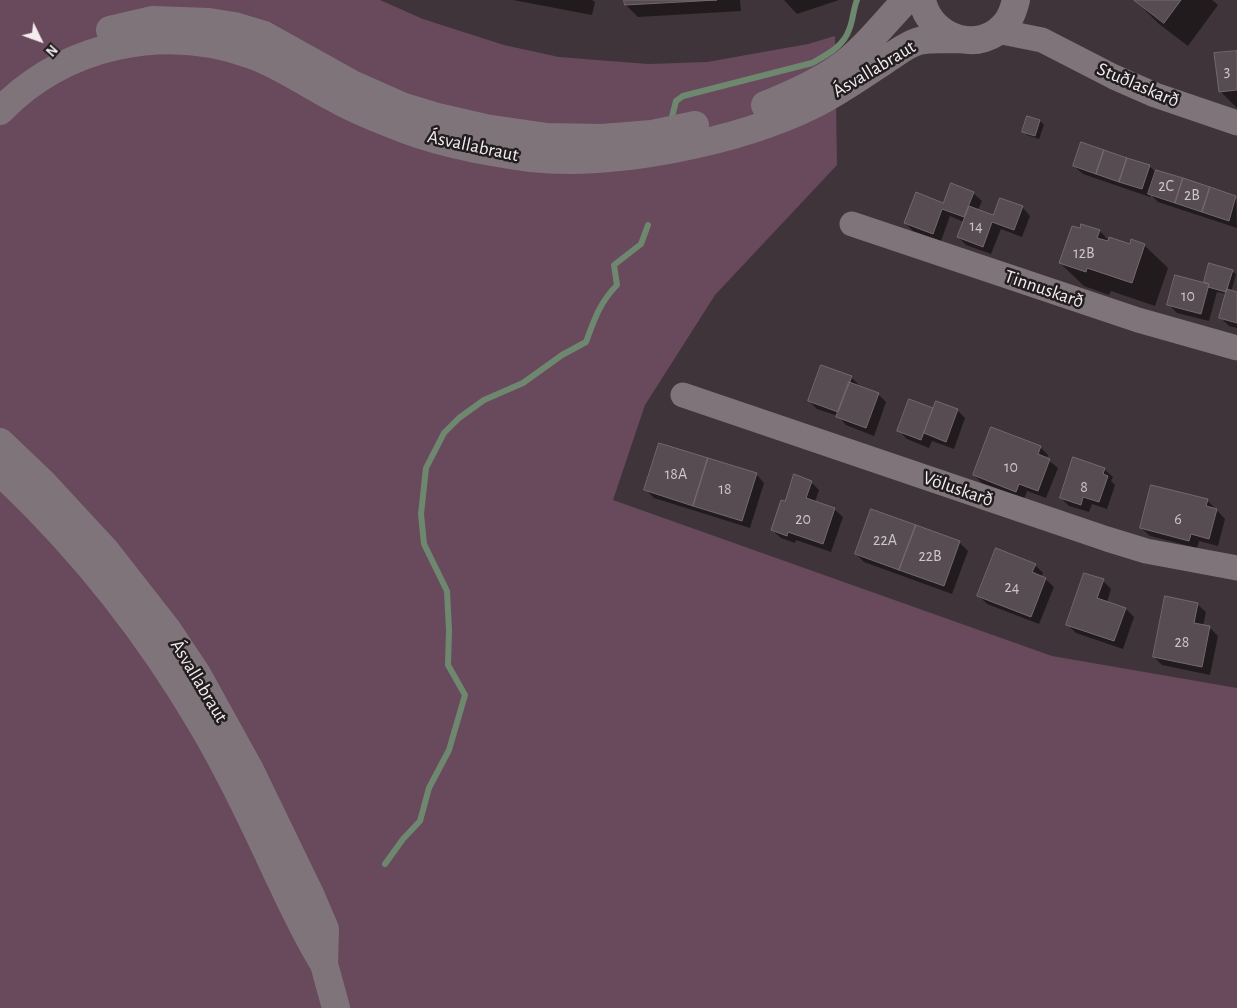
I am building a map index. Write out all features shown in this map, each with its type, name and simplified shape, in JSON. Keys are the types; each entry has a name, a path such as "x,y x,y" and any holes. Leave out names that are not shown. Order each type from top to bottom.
{"main road":[{"name":"Ásvallabraut","path":"0,87 18,72 42,57 67,45 124,26 153,20 209,22 234,26 264,35 376,96 437,117 485,128 547,137 602,138 652,134 739,115 791,95 838,68 872,37 906,0"},
{"path":"922,0 924,9 932,23 945,34 960,39"},
{"path":"997,31 1013,12 1016,0"},
{"name":"Ásvallabraut","path":"0,111 22,91 44,75 67,62 93,51 130,43 175,39 229,47 254,56 359,110 394,126 436,140 489,152 533,158 583,160 659,152 761,126 812,106 906,47 919,41 973,40 997,31"},
{"name":"Ásvallabraut","path":"0,442 44,484 106,551 184,652 236,743 310,894 325,929 324,964 336,1008"},
{"name":"Ásvallabraut","path":"0,472 33,503 86,562 120,602 152,646 202,725 250,816 306,936 324,964"}],"street":[{"name":"Stuðlaskarð","path":"1016,0 1022,12 1042,40"},
{"name":"Stuðlaskarð","path":"997,31 1042,40 1114,77 1155,95 1237,123"},
{"name":"Tinnuskarð","path":"852,224 1138,320 1237,348"},
{"name":"Völuskarð","path":"683,395 1107,540 1146,551 1237,568"}],"shaded area":[{"path":"0,0 380,0 423,19 504,45 559,57 648,64 707,62 808,44 835,36 837,165 715,295 645,405 613,500 1052,656 1237,688 1237,1008 0,1008"}],"building":[{"path":"624,0 717,0 625,5"},
{"path":"1134,0 1181,0 1164,23"},
{"path":"1237,51 1237,90 1219,92 1214,53"},
{"path":"1027,116 1040,120 1035,136 1022,132"},
{"path":"1081,142 1104,150 1096,174 1073,166"},
{"path":"1104,150 1127,158 1119,182 1096,174"},
{"path":"1127,158 1150,165 1142,189 1119,182"},
{"path":"1156,170 1183,178 1175,203 1148,194"},
{"path":"1183,178 1210,187 1202,212 1175,203"},
{"path":"951,183 974,192 964,217 942,209 933,234 904,223 916,192 943,203"},
{"path":"1210,187 1236,196 1229,221 1202,212"},
{"path":"1000,198 1023,206 1014,230 992,222 983,247 957,237 969,206 993,215"},
{"path":"1081,224 1100,230 1097,238 1108,241 1109,237 1130,244 1131,239 1145,244 1132,283 1087,268 1086,272 1059,263 1072,226 1080,228"},
{"path":"1209,263 1233,270 1226,292 1208,287 1209,284 1204,282"},
{"path":"1175,275 1209,284 1201,314 1167,305"},
{"path":"1227,289 1237,292 1237,323 1219,318"},
{"path":"821,365 852,376 838,412 808,401"},
{"path":"849,382 879,393 866,428 836,417"},
{"path":"909,399 933,408 921,440 897,431"},
{"path":"936,401 958,409 946,442 924,433"},
{"path":"991,427 1041,446 1038,454 1050,459 1038,491 1019,484 1016,492 973,475"},
{"path":"659,443 708,458 693,506 644,490"},
{"path":"1073,457 1105,468 1103,474 1108,476 1099,502 1083,497 1081,505 1060,498"},
{"path":"708,458 757,473 742,521 693,506"},
{"path":"794,474 812,481 806,498 835,508 823,544 788,532 787,536 771,530 781,500 785,501"},
{"path":"1151,485 1208,499 1206,506 1217,509 1209,539 1191,534 1189,541 1140,528"},
{"path":"871,509 916,525 899,570 855,554"},
{"path":"916,525 960,541 944,586 899,570"},
{"path":"996,548 1036,564 1032,572 1046,578 1031,617 977,596"},
{"path":"1084,573 1104,579 1097,598 1126,608 1114,641 1066,625"},
{"path":"1165,596 1198,603 1194,623 1210,626 1202,667 1153,657"}],"waterway":[{"path":"672,117 676,101 683,96 812,63 828,54 846,36 857,0"},
{"path":"385,864 403,839 420,821 429,788 449,750 465,695 448,665 447,591 424,544 421,514 426,468 444,433 459,418 484,400 523,383 562,355 586,342 602,305 617,285 614,265 641,244 648,225"}]}
